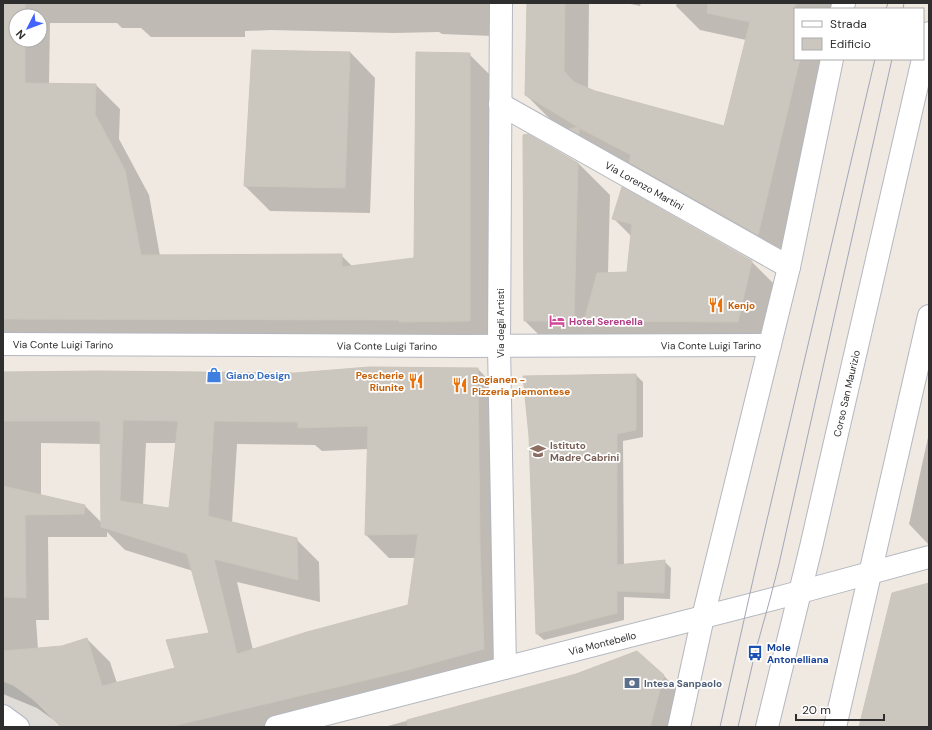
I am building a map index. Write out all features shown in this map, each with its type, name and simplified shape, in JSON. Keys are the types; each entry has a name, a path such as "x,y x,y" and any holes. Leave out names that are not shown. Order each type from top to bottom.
{"street":[{"name":"Via degli Artisti","path":"501,3 499,346 505,668"},
{"name":"Corso San Maurizio","path":"924,55 929,33"},
{"path":"679,727 703,617 789,267 832,60"},
{"name":"Corso San Maurizio","path":"767,727 800,592 923,60"},
{"name":"Via Lorenzo Martini","path":"500,104 789,267"},
{"path":"835,727 929,316"},
{"name":"Via Conte Luigi Tarino","path":"3,344 499,346 770,345"},
{"name":"Via Montebello","path":"276,727 800,592 929,557"},
{"path":"3,716 18,727"}],"shaded area":[{"path":"3,681 13,685 23,692 40,706 60,727 3,727"}],"building":[{"path":"3,3 25,3 25,8 8,8 8,48 25,48 25,83 96,84 95,114 125,170 141,255 342,254 342,267 414,258 416,52 470,53 470,321 399,322 399,320 3,319"},
{"path":"527,3 565,3 564,71 574,82 595,91 724,126 750,22 707,13 708,3 795,3 794,60 800,60 758,235 629,162 631,155 579,128 579,134 569,129 578,127 525,95"},
{"path":"252,50 350,52 345,188 244,186"},
{"path":"528,134 578,163 574,321 524,321 523,135"},
{"path":"622,187 752,261 738,322 584,321 597,273 627,272 632,224 612,219"},
{"path":"369,367 478,368 480,546 484,649 404,671 169,727 61,727 34,700 13,685 3,681 3,651 62,646 87,638 102,686 175,668 166,640 209,633 187,554 101,527 100,421 3,421 3,372 100,371 295,373","holes":["123,420 178,421 169,508 120,501","214,421 298,422 298,428 368,426 365,535 418,534 408,605 307,632 237,654 214,559 298,580 297,538 208,516"]},
{"path":"636,374 636,430 617,434 617,565 665,560 664,593 617,591 617,613 536,634 529,436 523,376"},
{"path":"3,486 85,505 84,514 25,515 26,598 3,597"},
{"path":"929,583 929,727 859,727 892,593"},
{"path":"637,651 664,675 650,727 408,727 407,720 576,674"}],"tram line":[{"path":"886,8 888,3"},
{"path":"903,8 904,3"},
{"path":"720,727 875,60"},
{"path":"738,727 755,653 779,564 892,60"}],"place":[{"name":"Kenjo","path":"716,305"},
{"name":"Hotel Serenella","path":"557,321"},
{"name":"Giano Design","path":"214,375"},
{"name":"Pescherie Riunite","path":"416,381"},
{"name":"Bogianen - Pizzeria piemontese","path":"460,385"},
{"name":"Istituto Madre Cabrini","path":"538,451"},
{"name":"Mole Antonelliana","path":"755,653"},
{"name":"Intesa Sanpaolo","path":"632,683"}]}
